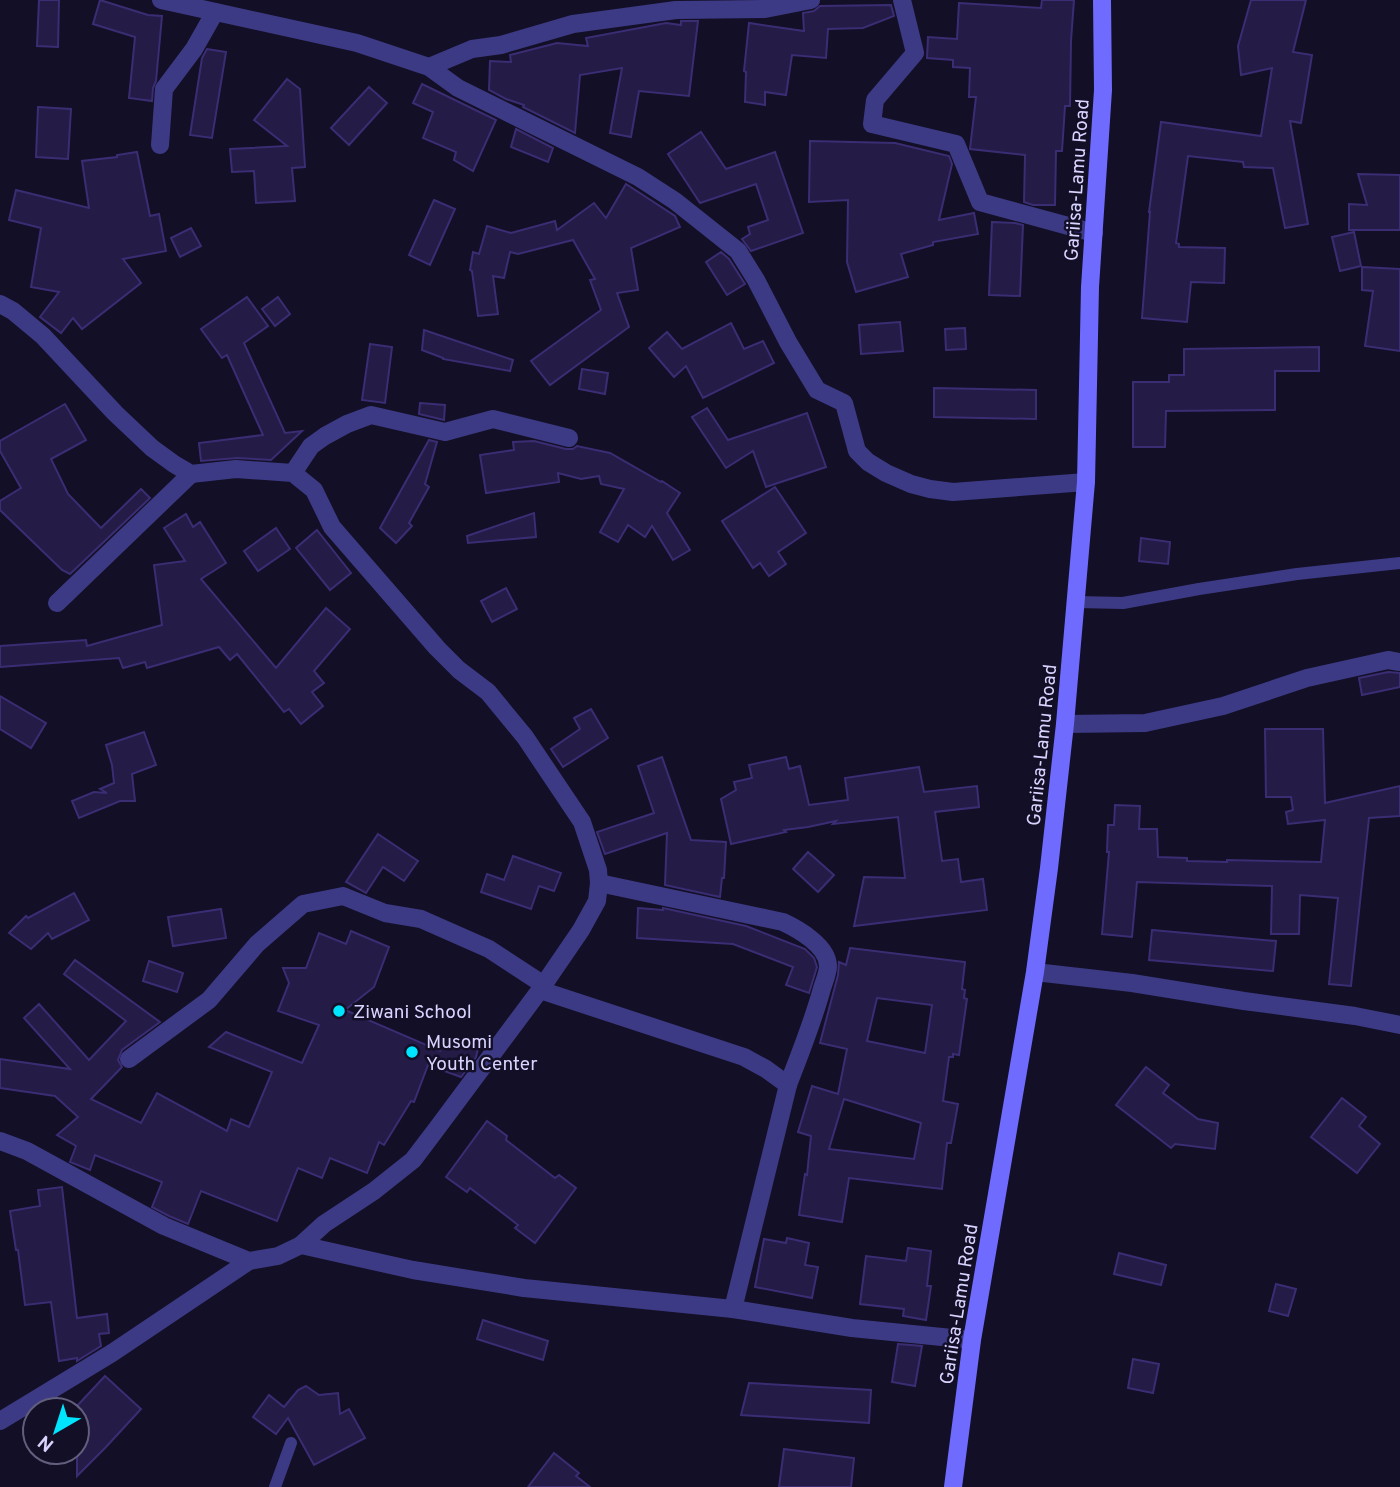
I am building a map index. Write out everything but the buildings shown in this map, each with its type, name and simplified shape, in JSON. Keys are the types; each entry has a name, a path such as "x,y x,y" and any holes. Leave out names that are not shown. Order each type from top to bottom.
{"street":[{"path":"161,0 357,43 429,66 458,88 638,177 675,201 738,251 817,390 845,403 857,451 868,462 886,473 911,484 953,492 1086,482"},
{"path":"429,66 472,49 501,45 573,24 676,10 765,9 811,0"},
{"path":"902,0 915,53 875,100 872,124 956,144 980,202 1094,233"},
{"name":"Gariisa-Lamu Road","path":"953,1487 972,1340 1035,972 1065,724 1086,482 1090,287 1103,90 1102,0"},
{"path":"160,145 164,89 194,49 215,12"},
{"path":"0,303 43,336 115,413 152,448 174,464 191,474 236,469 293,473 314,490 332,527 437,649 488,692 526,737 582,822 598,870 599,883 597,901 581,930 542,988 413,1160 374,1191 324,1224 301,1245 278,1256 248,1261 112,1353 0,1421"},
{"path":"293,473 311,446 347,424 371,415 445,432 493,419 569,439"},
{"path":"57,603 191,474"},
{"path":"1065,724 1146,723 1223,706 1307,678 1388,660 1400,662"},
{"path":"599,883 783,922 810,938 822,951 828,965 812,1023 788,1085 733,1309"},
{"path":"130,1059 209,1000 257,944 303,904 343,897 385,913 421,919 489,949 542,988 744,1057 788,1085"},
{"path":"1035,972 1132,983 1400,1025"},
{"path":"0,1141 27,1151 164,1226 248,1261"},
{"path":"301,1245 413,1270 524,1288 733,1309 852,1328 972,1340"}],"lane":[{"path":"1076,602 1123,603 1273,578 1400,563"},
{"path":"275,1487 291,1443"}],"place":[{"name":"Ziwani School","path":"339,1011"},
{"name":"Musomi Youth Center","path":"412,1052"}]}
